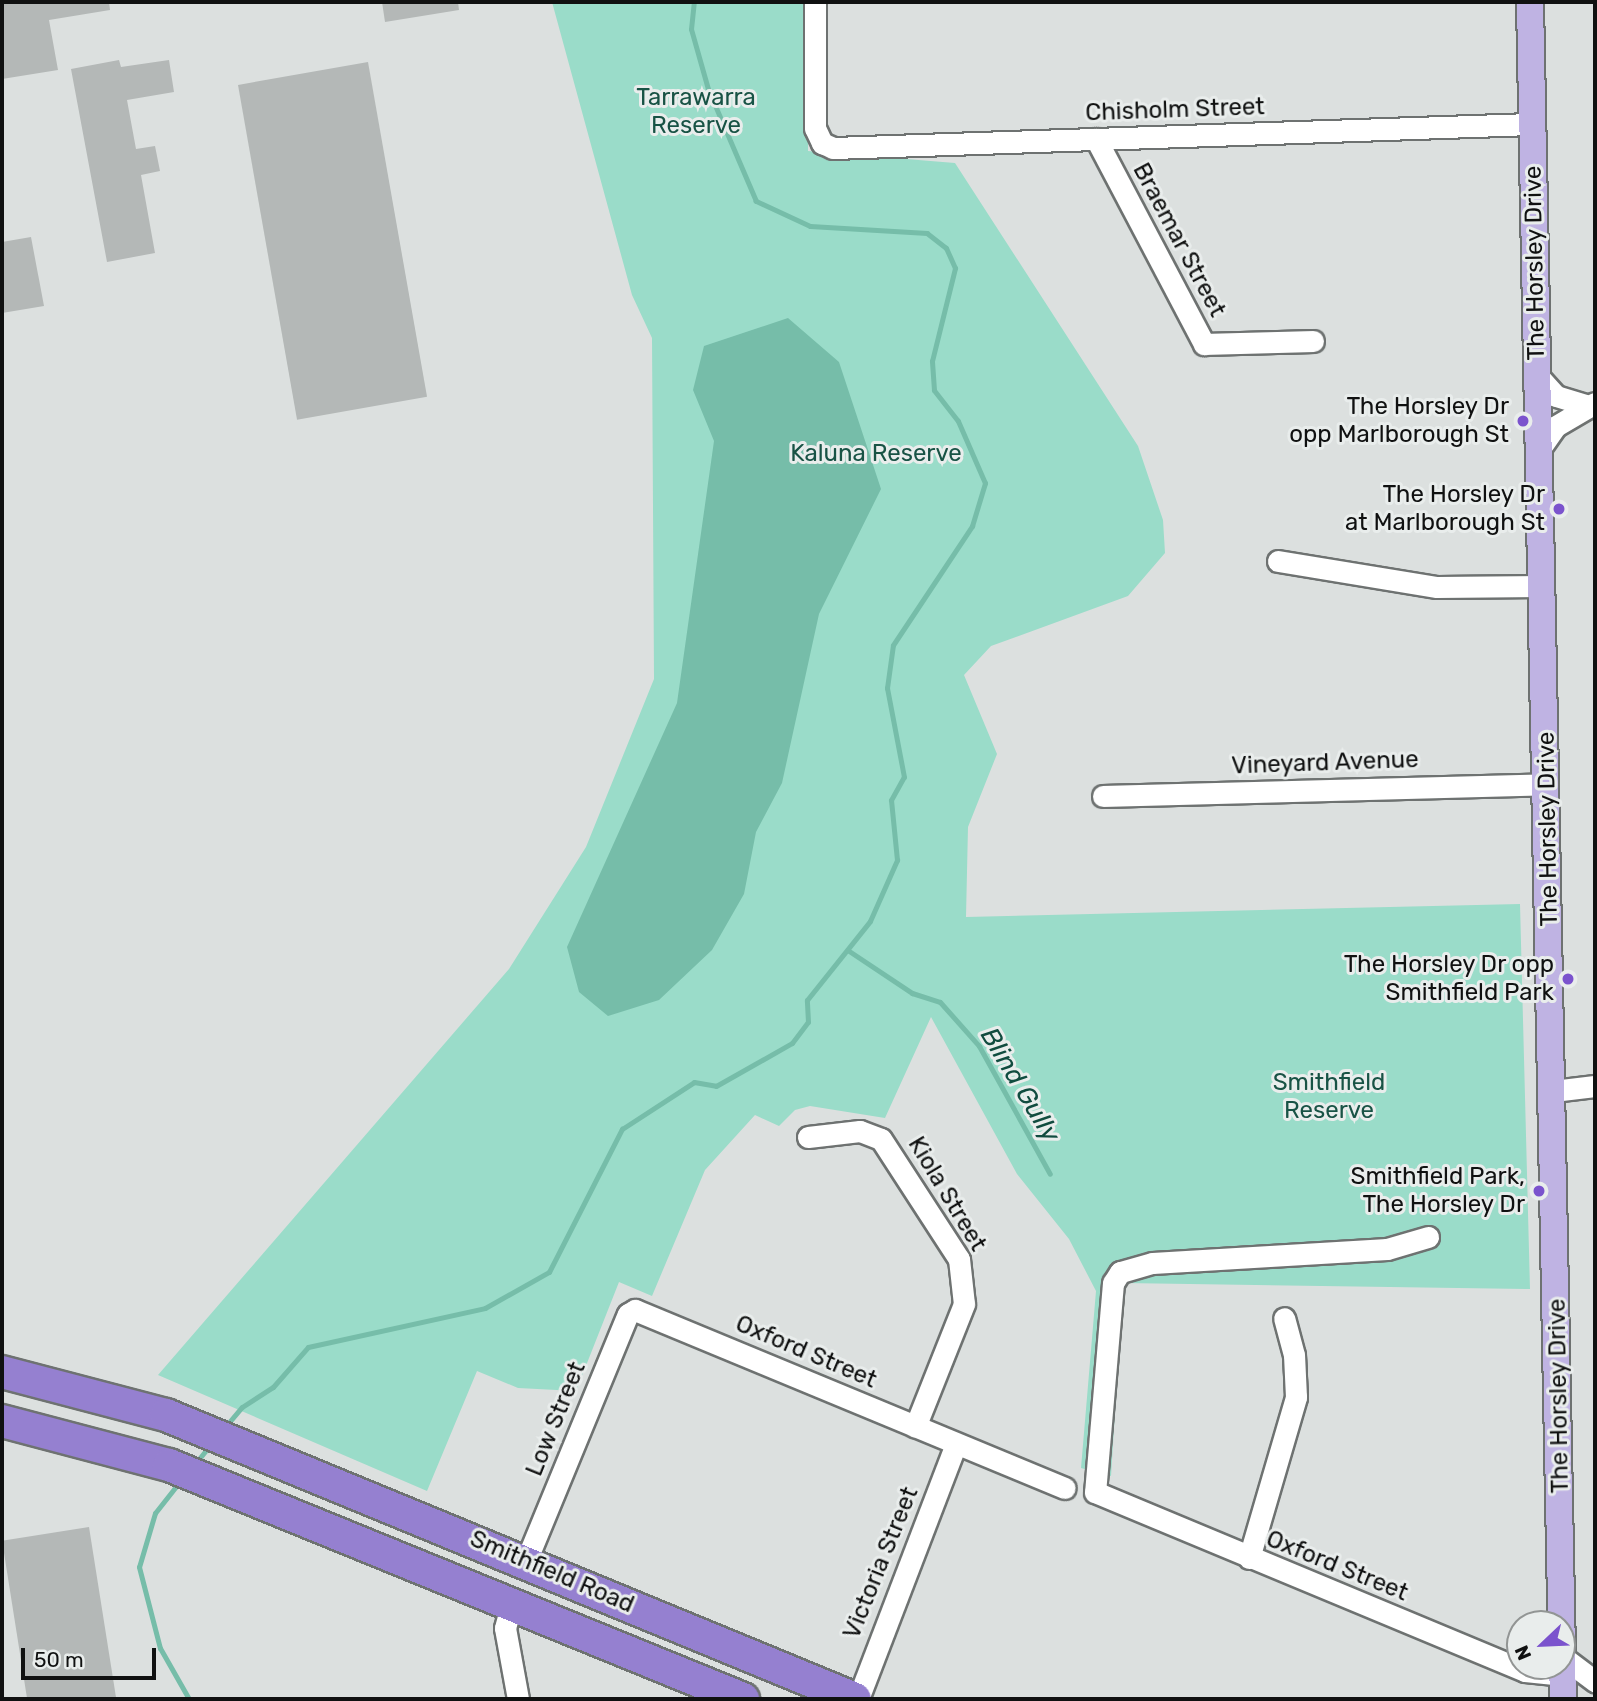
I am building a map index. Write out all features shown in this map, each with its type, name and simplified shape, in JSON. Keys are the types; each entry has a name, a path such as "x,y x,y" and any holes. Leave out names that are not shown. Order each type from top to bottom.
{"highway":[{"name":"Smithfield Road","path":"2,1372 166,1415 526,1560 857,1699"},
{"name":"Smithfield Road","path":"2,1421 136,1455 220,1485 512,1602 743,1699"}],"main road":[{"name":"The Horsley Drive","path":"1530,2 1563,1610"}],"street":[{"name":"Chisholm Street","path":"816,2 814,123 822,143 841,148 1532,124"},
{"name":"Braemar Street","path":"1096,139 1204,344 1312,341"},
{"path":"1537,375 1556,396 1590,404"},
{"path":"1539,450 1548,433 1590,404"},
{"path":"1278,561 1437,587 1542,586"},
{"name":"Vineyard Avenue","path":"1103,796 1547,784"},
{"path":"1553,1091 1595,1086"},
{"name":"Kiola Street","path":"808,1137 860,1131 881,1139 959,1259 964,1304 915,1427"},
{"name":"Oxford Street","path":"1428,1237 1387,1249 1152,1263 1120,1272 1112,1283 1095,1492 1506,1663"},
{"name":"Oxford Street","path":"644,1310 956,1446 1065,1488"},
{"name":"Low Street","path":"526,1560 628,1314 644,1310"},
{"path":"1249,1558 1296,1397 1294,1355 1284,1318"},
{"name":"Victoria Street","path":"857,1699 956,1446"},
{"path":"512,1602 505,1628 518,1699"},
{"name":"Oxford Street","path":"1576,1679 1595,1681"}],"green space":[{"path":"552,2 809,2 808,151 955,163 1138,446 1163,520 1165,553 1128,596 991,646 964,675 997,754 968,827 966,917 1520,904 1530,1289 1123,1283 1111,1476 1081,1468 1096,1291 1069,1239 1017,1174 931,1017 885,1118 810,1106 795,1110 779,1126 755,1115 705,1170 652,1296 619,1282 576,1391 518,1388 477,1371 427,1491 158,1375 509,969 586,847 654,679 652,338 632,295"}],"shaded area":[{"path":"788,318 839,362 881,489 819,614 782,783 756,832 744,894 712,950 659,1000 608,1016 579,992 567,947 677,703 714,441 693,390 704,346"}],"building":[{"path":"2,2 109,2 110,10 49,20 58,70 2,79"},
{"path":"382,2 458,2 459,10 385,22"},
{"path":"119,60 121,67 169,60 174,92 127,100 136,149 155,146 160,171 141,175 155,253 107,262 71,69"},
{"path":"368,62 427,397 297,420 238,85"},
{"path":"31,237 44,306 2,313 2,242"},
{"path":"89,1527 116,1699 27,1699 2,1541"}],"waterway":[{"path":"225,1427 242,1407 273,1387 308,1347 485,1308 549,1272 622,1129 694,1082 716,1086 792,1043 808,1022 807,1000 870,921 897,860 891,800 904,777 887,688 893,645 972,526 985,483 958,421 934,390 932,361 955,268 946,248 927,233 810,226 756,201 708,89 691,29 694,2"},
{"name":"Blind Gully","path":"849,951 912,993 940,1002 979,1046 1050,1174"},
{"path":"194,1465 210,1445"},
{"path":"181,1480 155,1513 139,1567 160,1648 189,1699"}],"place":[{"name":"The Horsley Dr opp Marlborough St","path":"1523,421"},
{"name":"The Horsley Dr at Marlborough St","path":"1559,509"},
{"name":"The Horsley Dr opp Smithfield Park","path":"1568,979"},
{"name":"Smithfield Park, The Horsley Dr","path":"1539,1191"}],"park label":[{"name":"Tarrawarra Reserve","path":"696,112"},
{"name":"Kaluna Reserve","path":"876,454"},
{"name":"Smithfield Reserve","path":"1329,1097"}]}
